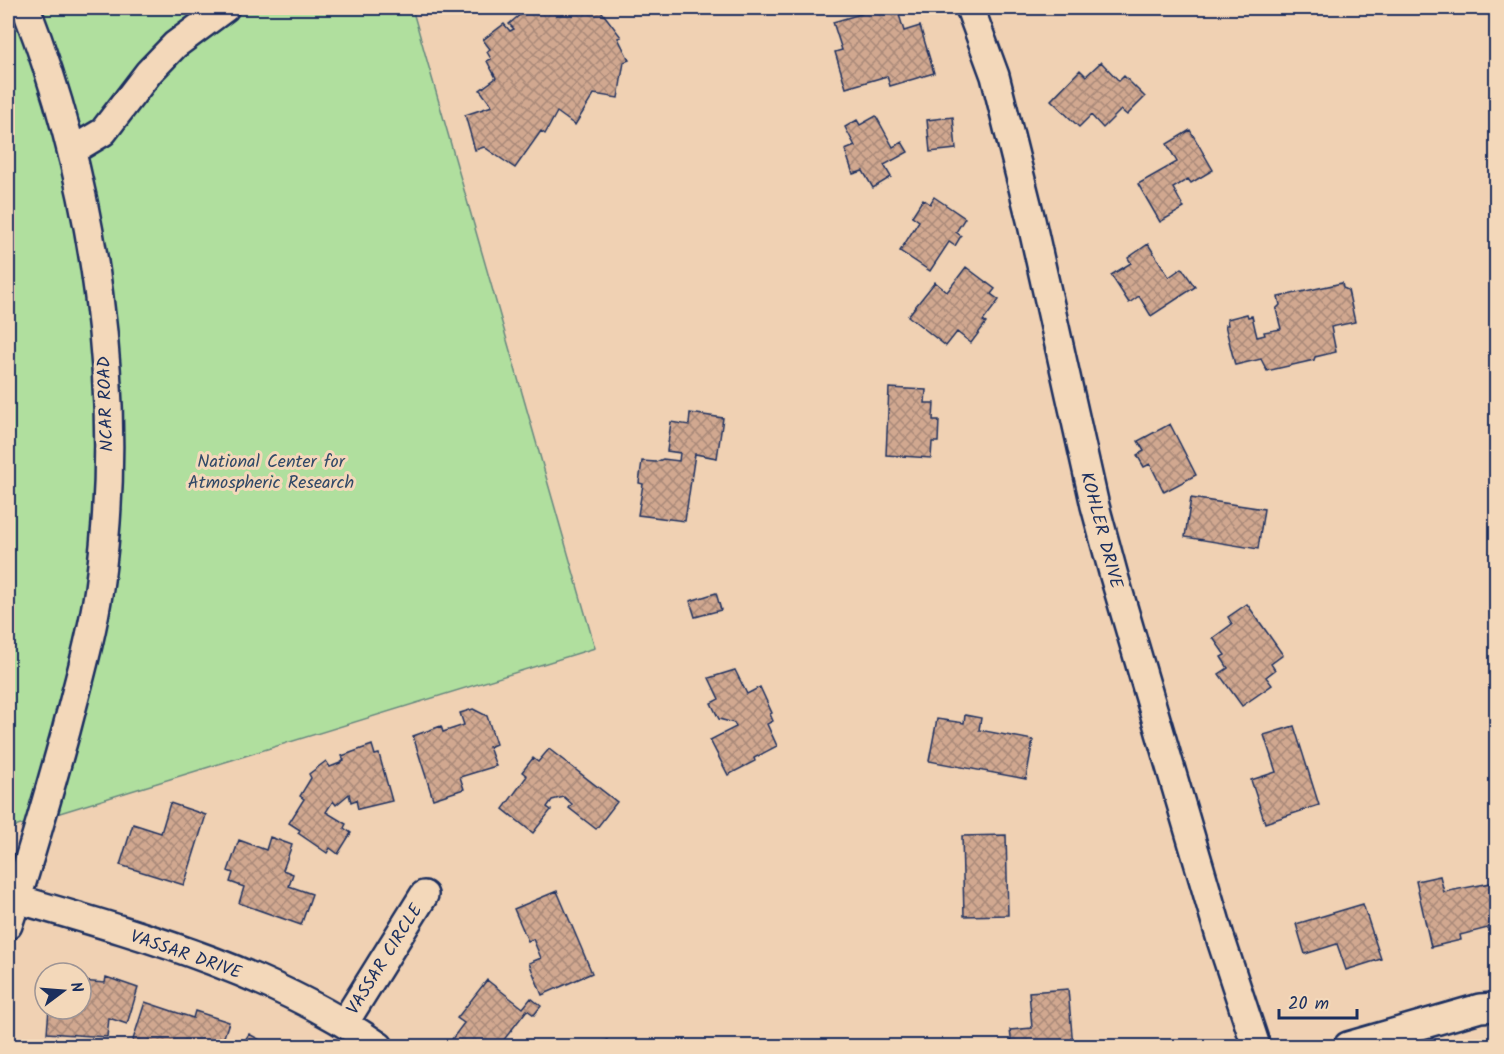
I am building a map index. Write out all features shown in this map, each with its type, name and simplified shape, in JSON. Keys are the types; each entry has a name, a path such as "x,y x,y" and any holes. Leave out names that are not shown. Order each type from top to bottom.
{"street":[{"name":"NCAR ROAD","path":"8,925 47,805 84,661 99,588 106,508 109,423 103,341 91,248 73,150 49,66 26,8"},
{"path":"73,150 103,132 148,72 175,45 225,8"},
{"name":"KOHLER DRIVE","path":"970,8 998,87 1103,536 1221,940 1256,1047"},
{"name":"VASSAR CIRCLE","path":"345,1022 424,895"},
{"name":"VASSAR DRIVE","path":"17,899 223,963 345,1022 379,1047"},
{"path":"1348,1047 1480,1008 1497,1007"}],"green space":[{"name":"National Center for Atmospheric Research","path":"8,8 412,8 595,648 8,829"}],"building":[{"path":"528,8 599,8 621,37 618,38 629,60 624,62 618,98 594,94 575,125 557,112 545,134 541,131 515,168 484,147 475,150 465,115 492,106 480,90 496,78 487,61 491,59 487,52 490,49 483,40 504,24 510,31 514,29 509,24"},
{"path":"881,8 897,8 904,31 920,26 934,73 890,86 887,76 846,88 835,52 842,50 833,22"},
{"path":"1101,62 1119,81 1124,76 1145,97 1127,115 1121,110 1103,128 1091,115 1079,127 1051,100 1080,70 1086,76"},
{"path":"876,116 893,147 902,142 908,152 884,165 891,177 873,188 863,171 853,174 845,150 855,146 845,127 857,120 860,125"},
{"path":"953,117 956,149 930,152 927,120"},
{"path":"1190,130 1213,170 1191,183 1188,179 1173,188 1184,208 1160,222 1138,184 1177,162 1167,144"},
{"path":"934,197 965,218 956,232 961,236 955,246 949,242 930,271 900,251 919,221 912,216 923,199 930,204"},
{"path":"1148,244 1169,277 1182,268 1195,287 1151,316 1139,296 1129,303 1111,275 1131,263 1128,258"},
{"path":"966,267 995,289 991,294 999,300 983,321 986,323 971,343 957,332 946,346 908,316 935,282 947,292"},
{"path":"1342,283 1343,288 1348,290 1355,322 1331,327 1336,352 1315,357 1314,360 1267,371 1261,359 1235,365 1225,325 1228,325 1227,319 1247,314 1248,317 1252,316 1257,337 1265,335 1264,332 1281,329 1276,309 1280,305 1278,297"},
{"path":"889,388 926,390 925,403 934,403 933,420 939,420 938,442 932,442 931,458 886,455"},
{"path":"690,413 723,418 717,458 695,454 685,521 638,515 643,484 639,483 642,461 656,462 663,459 679,461 680,453 667,451 671,422 689,425"},
{"path":"1170,424 1196,475 1164,492 1150,464 1144,467 1137,455 1144,451 1138,441"},
{"path":"1191,498 1264,509 1258,549 1185,537"},
{"path":"716,593 721,610 695,617 690,601"},
{"path":"1247,604 1283,655 1271,664 1275,670 1266,677 1272,685 1242,706 1219,674 1228,668 1221,657 1225,655 1213,638 1232,624 1228,617"},
{"path":"735,670 747,694 760,687 772,713 770,714 773,721 767,724 777,746 728,775 710,740 736,727 734,723 719,719 711,703 719,699 709,678"},
{"path":"473,709 487,716 496,744 489,747 496,766 460,777 464,789 433,799 413,736 441,726 443,732 464,725 460,713"},
{"path":"965,715 981,718 979,730 1033,740 1026,779 929,761 937,719 964,723"},
{"path":"1294,726 1319,805 1265,823 1251,780 1276,772 1264,735"},
{"path":"372,745 375,755 379,754 392,801 358,809 356,800 351,802 349,794 336,805 333,801 326,812 346,824 344,828 351,833 338,854 330,848 327,853 298,833 300,830 289,823 304,799 300,796 311,778 309,774 326,761 330,767 344,760 342,756"},
{"path":"549,749 617,802 596,829 569,808 572,804 564,797 552,800 547,807 551,810 533,833 503,809 527,776 522,772 533,758 538,762"},
{"path":"170,803 206,815 184,885 120,865 133,824 161,833"},
{"path":"1006,835 1008,915 964,916 962,836"},
{"path":"270,837 292,845 283,870 293,874 289,886 312,894 301,925 239,903 244,887 230,882 233,873 228,871 239,840 266,850"},
{"path":"1440,876 1444,892 1496,882 1496,926 1460,935 1461,940 1431,947 1416,881"},
{"path":"557,891 592,973 542,995 529,963 541,958 533,939 528,941 514,909"},
{"path":"1363,904 1381,959 1346,970 1337,944 1305,954 1296,924"},
{"path":"106,977 138,988 127,1024 109,1018 107,1037 47,1033 48,1021 93,1021 93,982 105,983"},
{"path":"487,980 523,1008 531,998 541,1006 534,1015 527,1010 499,1046 488,1042 485,1046 461,1046 452,1039 464,1023 457,1018"},
{"path":"1068,989 1073,1046 1012,1046 1010,1030 1032,1028 1029,992"},
{"path":"145,1002 193,1018 195,1011 229,1022 221,1046 131,1046"},
{"path":"249,1034 271,1046 241,1046"},
{"path":"608,1040 610,1046 590,1046"}]}
